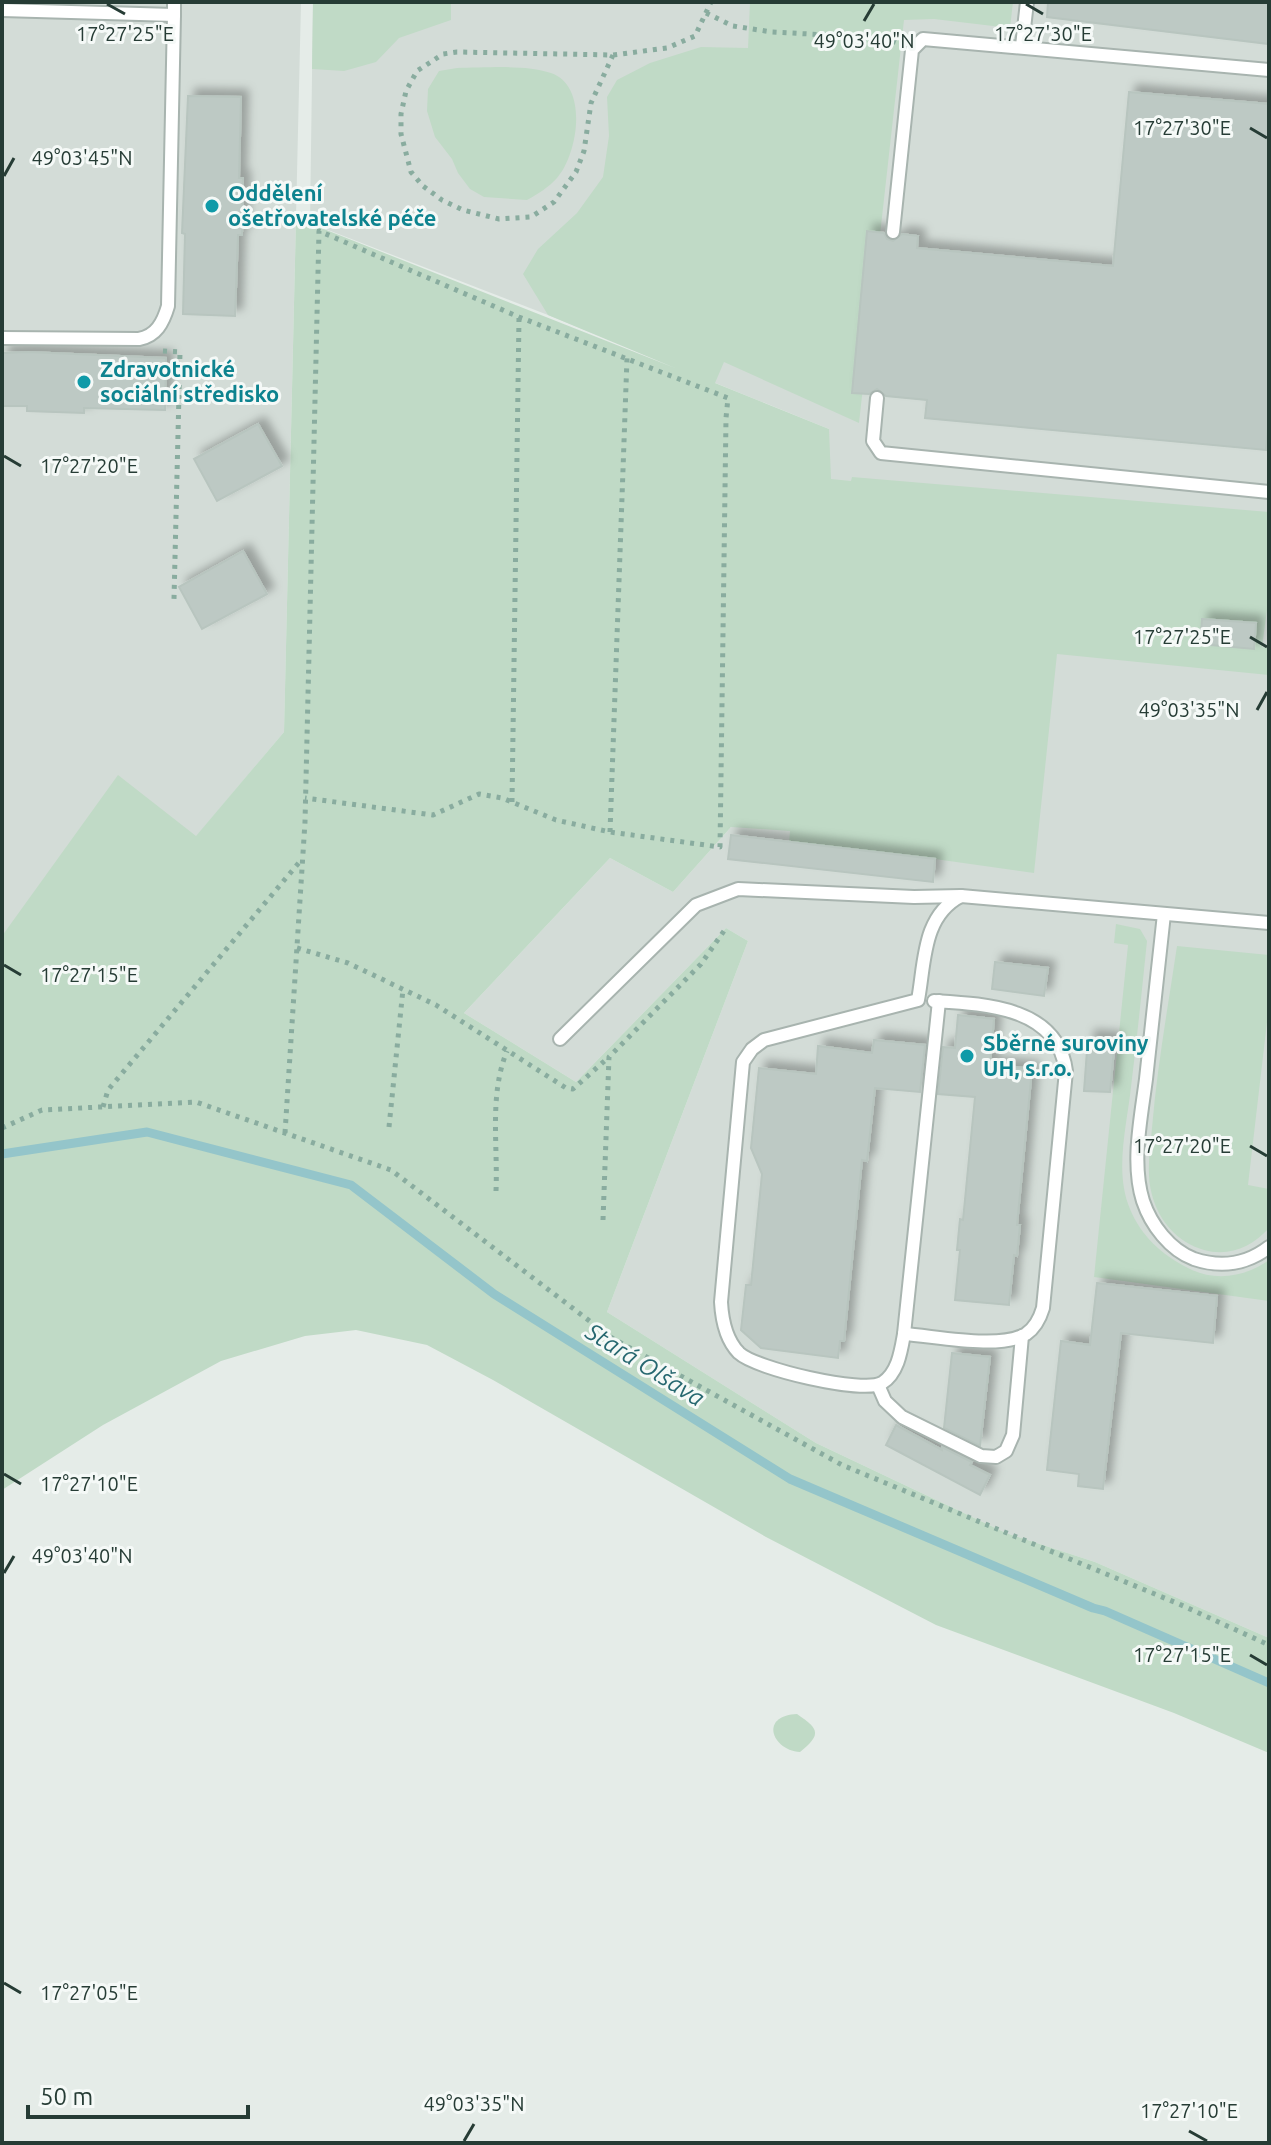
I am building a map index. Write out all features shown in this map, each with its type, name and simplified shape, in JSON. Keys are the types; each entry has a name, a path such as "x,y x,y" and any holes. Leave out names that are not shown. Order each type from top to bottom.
{"lane":[{"path":"1022,46 1027,2"},
{"path":"2,10 174,9 168,306 162,323 151,336 139,339 2,338"},
{"path":"893,232 912,50 918,41 927,38 1269,70"},
{"path":"877,398 873,441 881,453 1269,492"},
{"path":"560,1039 696,905 738,889 914,897 961,896 1269,923"},
{"path":"918,1000 932,924 941,911 961,896"},
{"path":"1164,914 1138,1153 1143,1201 1165,1238 1179,1251 1198,1260 1219,1264 1241,1262 1269,1247"},
{"path":"904,1334 988,1340 1022,1336 1035,1326 1043,1308 1066,1071 1064,1059 1048,1031 1025,1016 1002,1009 939,1001 918,1000 764,1040 745,1058 741,1073 721,1302 728,1336 743,1357 756,1363 813,1378 869,1387 878,1385 889,1377 898,1361 904,1334 939,1001"},
{"path":"878,1385 885,1401 902,1417 981,1456 996,1457 1006,1451 1013,1435 1022,1336"}],"path":[{"path":"613,55 591,103 584,151 576,172 554,202 531,217 499,219 463,210 432,193 411,172 401,134 401,114 406,91 417,71 431,60 457,52 613,55 667,48 695,36 711,2"},
{"path":"706,13 733,26 772,32 883,38 912,50"},
{"path":"285,1133 303,859 319,231 519,317 728,398 720,847 610,832 556,820 512,802 479,794 433,815 305,798"},
{"path":"512,802 519,317"},
{"path":"150,351 180,352 174,599"},
{"path":"610,832 627,358"},
{"path":"103,1107 108,1090 303,859"},
{"path":"297,948 348,963 436,1005 566,1088 573,1089 701,964 726,928"},
{"path":"389,1127 403,989"},
{"path":"496,1191 496,1094 498,1073 507,1051"},
{"path":"603,1220 609,1057"},
{"path":"2,1128 42,1110 196,1102 391,1170 612,1338 842,1465 1179,1604 1269,1645"}],"shaded area":[{"path":"2,2 301,2 284,732 2,1068"},
{"path":"313,2 1269,2 1269,1638 1095,1562 1006,1533 816,1443 607,1312 748,941 726,928 576,1082 464,1013 610,858 673,892 731,827 829,429 310,223"}],"green space":[{"path":"313,2 451,2 451,20 399,38 376,62 344,71 312,69"},
{"path":"750,2 1013,2 1010,28 934,19 904,20 859,423 724,362 715,383 829,429 831,479 851,481 852,477 1269,512 1269,595 1262,647 1269,648 1269,675 1057,654 1034,873 789,843 790,831 731,827 673,892 610,858 464,1013 576,1082 726,928 748,941 607,1312 816,1443 1006,1533 1095,1562 1269,1638 1269,1753 1174,1713 936,1625 766,1537 427,1345 356,1330 305,1336 221,1361 103,1425 2,1490 2,936 118,775 196,836 284,732 296,218 675,368 548,315 523,274 538,249 577,213 603,177 609,136 607,97 617,80 650,63 701,47 748,48"},
{"path":"457,68 541,70 563,80 571,92 576,121 570,153 557,178 527,200 484,197 470,189 435,137 427,111 428,89 439,71"},
{"path":"1116,924 1140,929 1147,941 1123,1148 1123,1180 1130,1209 1153,1244 1178,1263 1198,1272 1230,1276 1269,1260 1269,1301 1094,1277 1128,945 1114,943"},
{"path":"1177,946 1269,955 1269,1005 1248,1185 1269,1189 1269,1228 1248,1245 1231,1251 1213,1252 1185,1242 1164,1222 1150,1187 1154,1105"},
{"path":"797,1714 815,1732 812,1741 800,1752 783,1746 774,1733 777,1721"}],"building":[{"path":"1048,2 1269,2 1269,44 1047,17"},
{"path":"1129,92 1269,104 1269,417 1266,450 925,418 927,400 886,396 877,389 869,394 852,393 867,231 884,233 887,239 893,241 902,234 918,236 917,248 1113,266"},
{"name":"Oddělení ošetřovatelské péče","path":"188,96 241,97 239,178 243,178 242,235 238,235 235,316 183,314 185,234 182,233"},
{"name":"Zdravotnické sociální středisko","path":"2,353 166,358 165,410 84,408 84,413 27,411 27,406 2,406"},
{"path":"258,424 282,466 217,501 194,459"},
{"path":"243,551 267,594 202,629 179,587"},
{"path":"1202,619 1256,623 1254,649 1200,644"},
{"path":"731,835 935,859 933,882 728,859"},
{"path":"995,962 1048,968 1044,996 992,989"},
{"path":"958,1015 994,1019 990,1064 1032,1069 1017,1225 1020,1225 1017,1256 1014,1255 1009,1305 955,1300 960,1219 963,1220 975,1097 938,1094 943,1047 955,1048"},
{"path":"1088,1037 1115,1039 1110,1092 1084,1091"},
{"path":"874,1040 925,1045 920,1092 875,1088 867,1161 862,1160 844,1341 840,1341 838,1358 761,1348 741,1330 746,1285 751,1285 762,1174 751,1148 759,1068 816,1074 818,1046 872,1053"},
{"path":"1097,1283 1217,1296 1213,1343 1121,1333 1103,1489 1078,1486 1079,1474 1047,1470 1061,1341 1090,1345"},
{"path":"952,1353 990,1357 980,1446 944,1428"},
{"path":"896,1425 972,1462 970,1465 990,1475 980,1495 886,1445"}],"waterway":[{"name":"Stará Olšava","path":"2,1154 147,1132 351,1185 494,1294 790,1479 1269,1683"}],"place":[{"name":"Oddělení ošetřovatelské péče","path":"212,206"},
{"name":"Zdravotnické sociální středisko","path":"84,382"},
{"name":"Sběrné suroviny UH, s.r.o.","path":"967,1056"}]}
